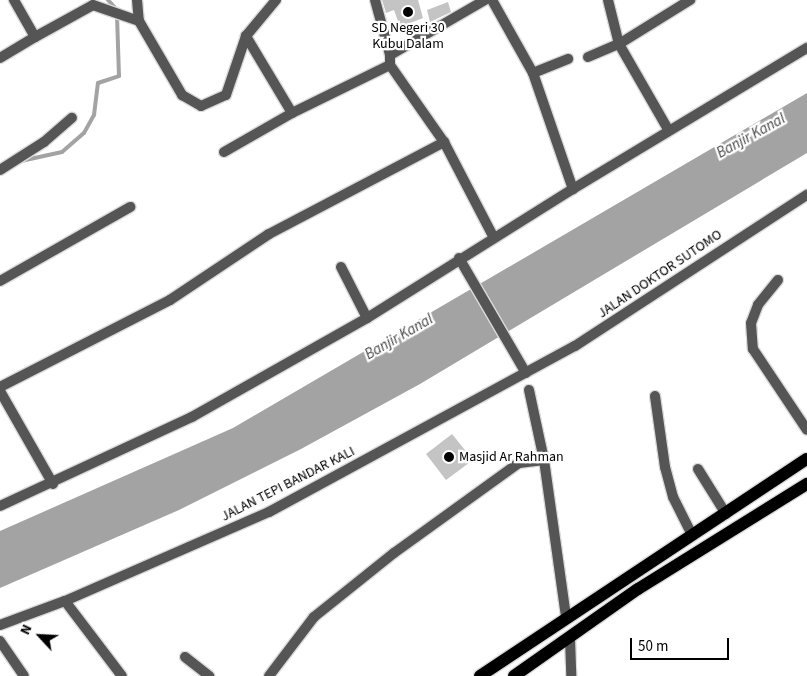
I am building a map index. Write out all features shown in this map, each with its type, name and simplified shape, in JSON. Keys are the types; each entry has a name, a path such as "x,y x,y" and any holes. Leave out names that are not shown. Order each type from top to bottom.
{"main road":[{"path":"480,676 566,616 726,514 807,459"},
{"path":"514,676 646,584 805,485 792,469"}],"street":[{"path":"14,0 35,37"},
{"path":"135,19 137,0"},
{"path":"0,58 93,5 105,6 135,19 182,95 201,106 215,103 232,86 246,36 276,0"},
{"path":"374,0 390,60 444,142 494,238"},
{"path":"224,152 390,60 485,0"},
{"path":"492,0 533,73 573,189"},
{"path":"608,0 619,44 669,131"},
{"path":"588,57 619,44 690,0"},
{"path":"246,36 292,113"},
{"path":"0,506 53,484 192,417 367,318 573,189 807,48"},
{"path":"533,73 568,59"},
{"path":"0,170 44,142 72,118"},
{"path":"53,484 0,389 170,300 269,234 444,142"},
{"name":"JALAN DOKTOR SUTOMO","path":"526,373 638,309 694,266 807,195"},
{"path":"0,281 130,207"},
{"path":"460,259 518,355 526,373"},
{"path":"341,267 367,318"},
{"path":"778,280 758,305 750,323 753,349 807,430"},
{"name":"JALAN TEPI BANDAR KALI","path":"0,625 65,601 269,512 526,373"},
{"path":"529,390 544,460 566,616"},
{"path":"655,396 667,474 692,535"},
{"path":"269,676 314,617 394,553 519,463 544,460"},
{"path":"698,469 726,514"},
{"path":"65,601 122,676"},
{"path":"570,638 571,676"},
{"path":"0,641 4,653 24,676"},
{"path":"185,657 209,676"}],"water":[{"name":"Banjir Kanal","path":"807,93 807,153 420,384 301,449 179,510 0,588 0,531 233,428"}],"building":[{"name":"SD Negeri 30 Kubu Dalam","path":"382,0 418,0 423,18 400,27 394,10 386,13"},
{"name":"SD Negeri 30 Kubu Dalam","path":"448,2 451,12 430,22 427,10"},
{"name":"Masjid Ar Rahman","path":"452,434 473,460 446,480 426,454"}],"waterway":[{"path":"108,0 116,9"},
{"path":"21,161 62,152 84,133 94,115 98,83 119,76 117,16"}],"place":[{"name":"SD Negeri 30 Kubu Dalam","path":"408,12"},
{"name":"Masjid Ar Rahman","path":"449,457"}]}
